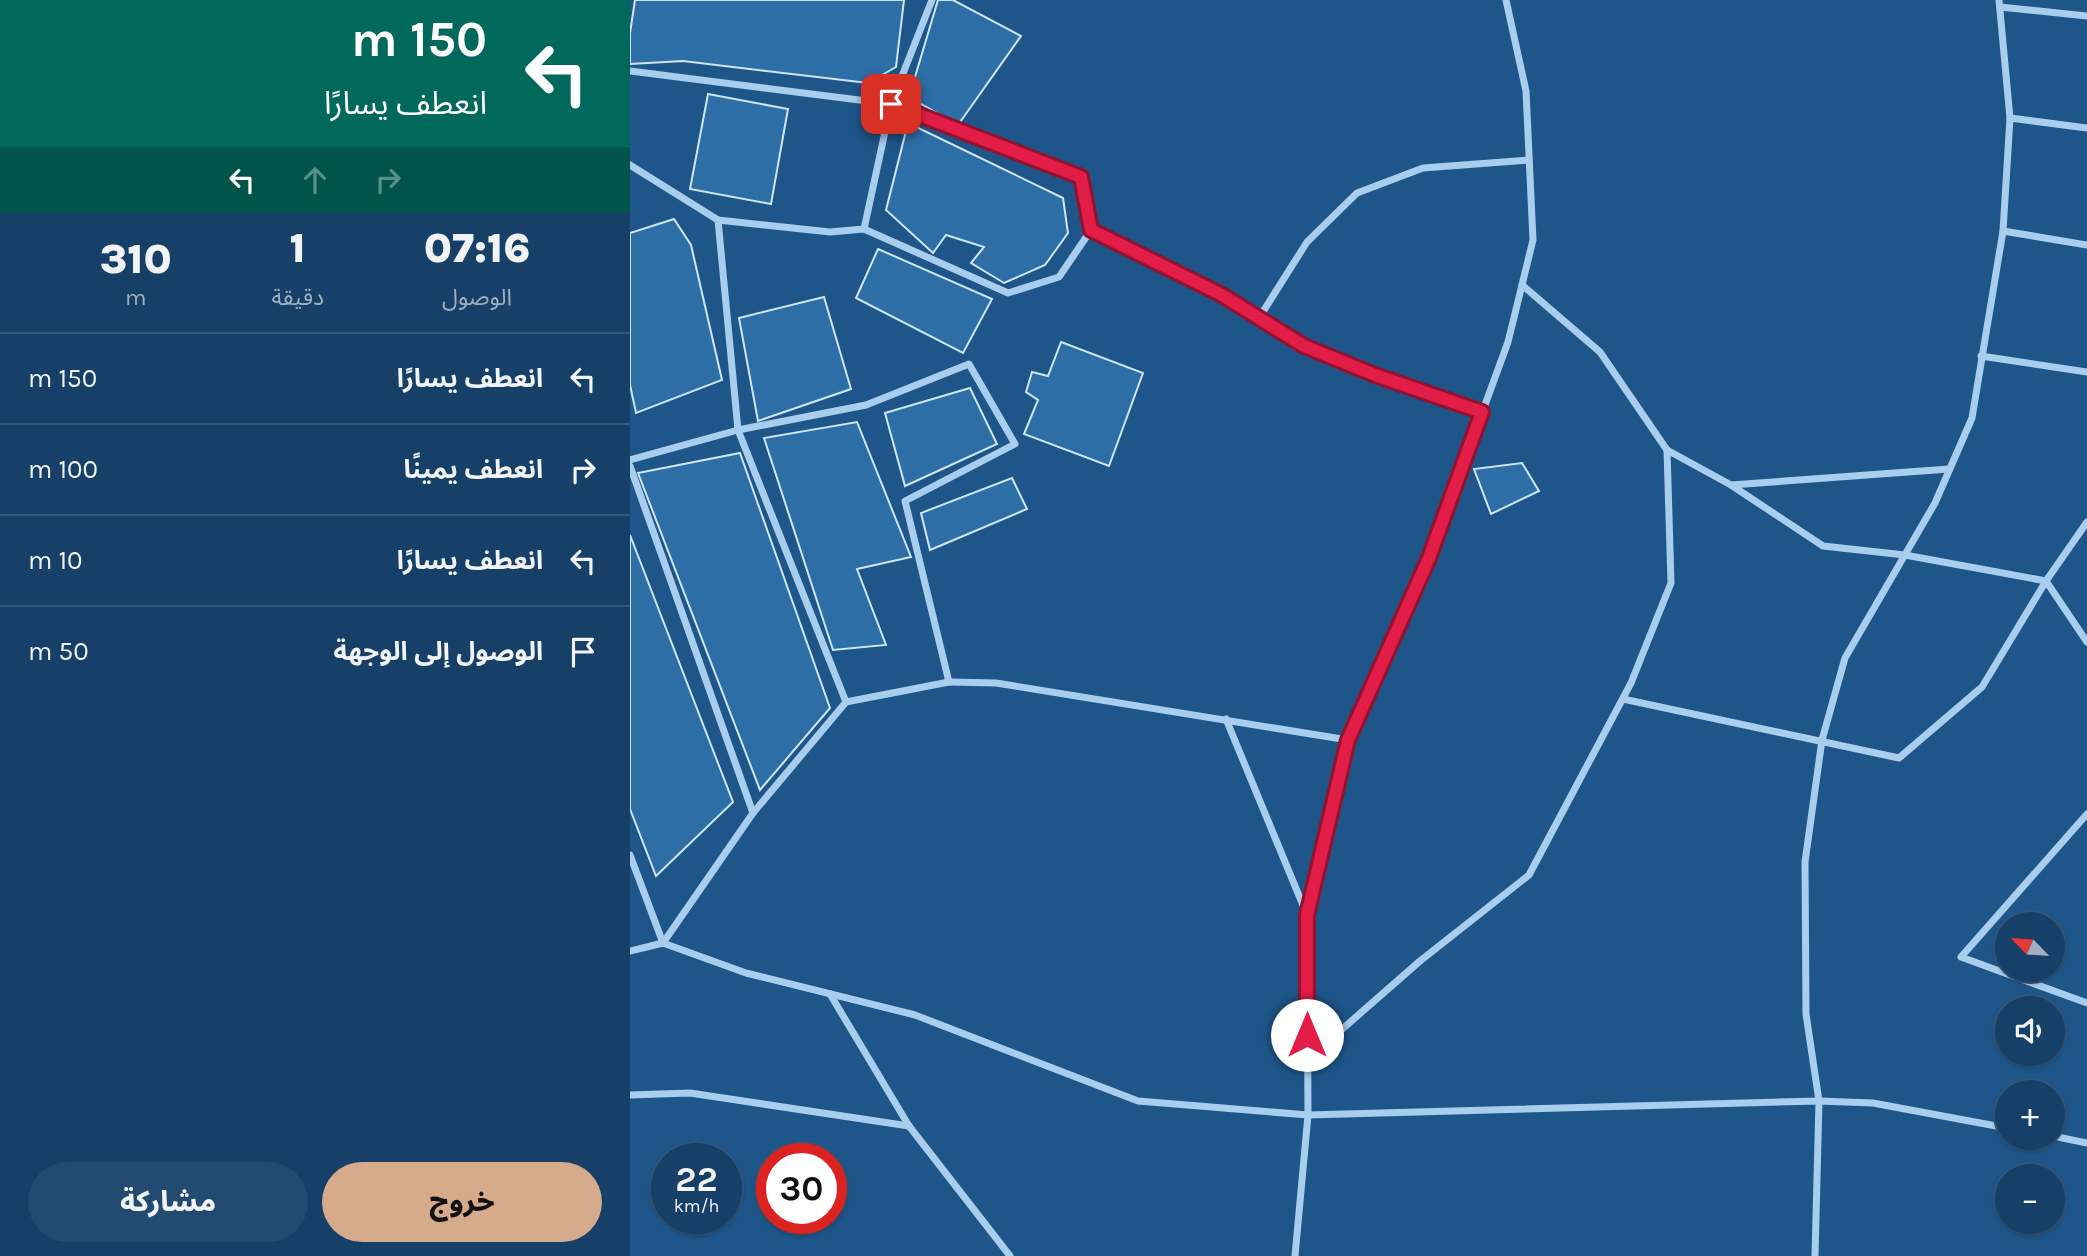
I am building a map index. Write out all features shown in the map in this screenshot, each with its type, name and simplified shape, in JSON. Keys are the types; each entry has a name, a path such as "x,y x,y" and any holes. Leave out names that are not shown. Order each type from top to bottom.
{"street":[{"path":"864,229 891,104 932,0"},
{"path":"1294,1256 1308,1115 1307,915 1348,740 1429,558 1508,342 1533,240 1526,91 1506,0"},
{"path":"1815,1256 1819,1101 1806,1014 1805,862 1822,740 1845,658 1905,555 1949,470 1972,418 2003,231 2010,118 2000,4 2087,16"},
{"path":"630,71 891,104 1081,177 1091,230 1059,277 1007,293 864,229 830,232 718,220 630,165"},
{"path":"2010,118 2087,128"},
{"path":"1259,318 1307,242 1357,193 1423,168 1529,160"},
{"path":"718,220 738,430 846,702"},
{"path":"1091,230 1222,295 1304,346 1482,412"},
{"path":"2003,231 2087,245"},
{"path":"1522,285 1600,352 1667,450 1731,485 1823,546 1905,555 2046,581 2087,642"},
{"path":"1981,356 2087,372"},
{"path":"630,460 738,430 866,405 969,364 1015,444 905,501 949,682"},
{"path":"1308,1059 1420,961 1529,875 1623,699 1671,583 1667,450"},
{"path":"630,466 753,813"},
{"path":"1731,485 1949,470"},
{"path":"1623,699 1899,758 1982,687 2046,581 2087,522"},
{"path":"663,943 753,813 846,702 949,682 996,682 1348,740"},
{"path":"1226,719 1307,915"},
{"path":"2087,814 1961,957 2087,1003"},
{"path":"630,855 663,943"},
{"path":"630,951 663,943 746,974 915,1015 1138,1101 1308,1115 1819,1101 1873,1103 1995,1126"},
{"path":"830,994 909,1126 1010,1256"},
{"path":"630,1095 690,1093 909,1126"},
{"path":"2065,1138 2087,1143"}],"building":[{"path":"635,0 904,0 896,67 868,83 683,61 630,64 630,33"},
{"path":"938,0 953,0 1021,36 958,125 909,97"},
{"path":"708,94 788,109 771,204 690,189"},
{"path":"908,123 1063,198 1068,233 1045,265 1004,283 971,263 984,247 946,235 933,253 886,210"},
{"path":"674,219 691,245 722,380 636,413 630,385 630,233"},
{"path":"878,249 992,299 963,353 856,298"},
{"path":"824,297 851,389 758,421 739,318"},
{"path":"1061,342 1143,373 1109,466 1024,434 1038,400 1026,392 1032,372 1048,376"},
{"path":"970,388 997,444 905,486 885,413"},
{"path":"857,422 911,557 857,569 886,645 833,650 764,438"},
{"path":"740,453 830,708 760,790 638,473"},
{"path":"1522,463 1539,491 1491,514 1474,469"},
{"path":"1012,478 1027,509 930,550 921,513"},
{"path":"630,535 733,802 656,876 630,809"}],"route":[{"path":"891,104 1081,177 1091,230 1222,295 1304,346 1375,375 1482,412 1429,558 1348,740 1307,915 1307,1035"}]}
